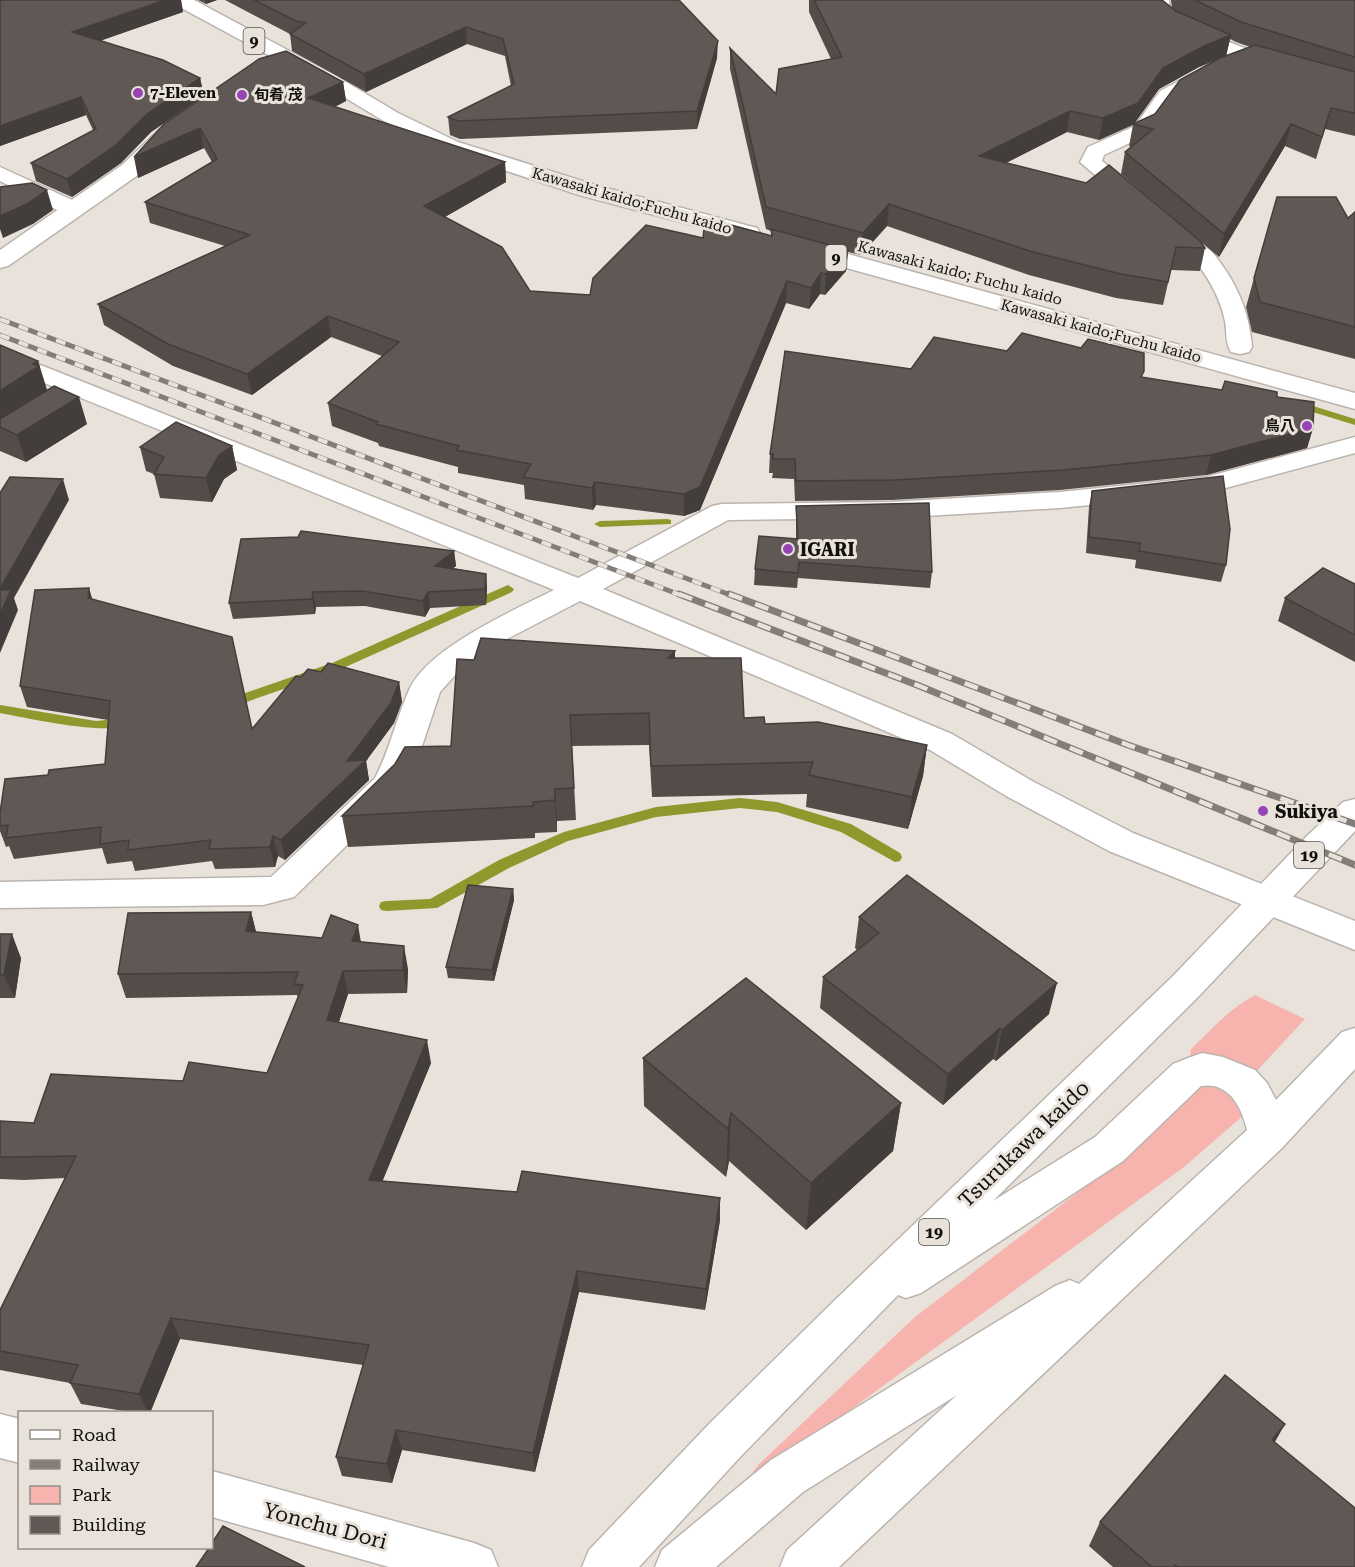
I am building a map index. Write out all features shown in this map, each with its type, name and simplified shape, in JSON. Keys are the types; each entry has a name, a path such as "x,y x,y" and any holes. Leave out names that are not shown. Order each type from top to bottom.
{"street":[{"name":"Kawasaki kaido;Fuchu kaido","path":"180,0 329,80 416,130 485,158 587,190 780,234 1355,401"},
{"path":"1160,0 1161,11 1186,30 1249,56 1355,86"},
{"path":"1240,348 1231,299 1219,274 1204,257 1091,162 1095,151 1142,130 1167,95 1207,73 1249,56"},
{"path":"261,69 293,62"},
{"path":"0,261 130,170 160,138 178,125"},
{"path":"0,173 73,209"},
{"path":"0,199 40,194"},
{"name":"Kawasaki kaido; Fuchu kaido","path":"780,234 1355,378"},
{"path":"0,356 580,590 941,742 1020,789 1121,842 1355,936"},
{"path":"51,406 81,388"},
{"path":"0,895 263,892 282,888 387,786 402,758 426,688 445,667 492,634 580,590 722,512 892,510 1060,500 1207,485 1355,445"},
{"name":"19","path":"1266,902 1319,845 1355,811"},
{"name":"Tsurukawa kaido","path":"606,1567 726,1439 849,1315 1186,986 1266,902"},
{"path":"804,1567 1268,1136 1355,1043"},
{"name":"19","path":"849,1315 1109,1149 1187,1076 1202,1070 1210,1070 1241,1081 1253,1094 1262,1111 1268,1136"},
{"path":"679,1567 788,1476 1136,1259"},
{"path":"0,1436 18,1440"},
{"name":"Yonchu Dori","path":"213,1494 474,1567"}],"green space":[{"path":"1255,995 1305,1019 1254,1074 1190,1056 1191,1049 1221,1020 1237,1006"},
{"path":"1203,1086 1228,1094 1244,1115 1184,1167 766,1471 753,1476 759,1464 915,1317 1103,1173 1191,1088"}],"building":[{"path":"165,0 72,32 163,60 200,78 147,114 116,145 67,179 31,163 96,129 81,97 0,126 0,1"},
{"path":"254,0 679,0 718,41 697,111 458,121 448,117 514,84 503,39 466,27 364,74 290,34 306,23 296,21"},
{"path":"814,0 1162,0 1176,11 1231,35 1204,46 1163,68 1138,103 1103,118 1070,111 979,156 1086,183 1109,165 1200,241 1205,248 1176,247 1168,282 1121,274 1033,252 889,204 863,233 766,207 730,48 776,94 779,69 842,57"},
{"path":"1195,0 1355,0 1355,57 1241,22"},
{"path":"1255,45 1355,72 1355,113 1331,108 1322,137 1291,124 1224,234 1125,152 1153,129 1133,124 1155,114 1180,80 1220,58"},
{"path":"286,51 343,82 308,98 505,162 424,206 502,247 530,291 590,295 593,278 646,225 703,238 705,218 772,236 771,229 848,250 826,274 821,273 811,288 787,281 700,487 684,494 595,482 592,488 523,477 531,464 456,450 459,446 376,424 378,422 328,403 399,342 328,316 247,374 168,344 98,304 250,235 145,202 217,159 200,128 134,157 164,124 259,59"},
{"path":"32,183 47,190 27,204 0,216 0,187"},
{"path":"1277,197 1336,197 1348,218 1355,212 1355,327 1260,302 1254,278"},
{"path":"1022,333 1081,348 1088,339 1144,353 1144,371 1141,377 1222,390 1225,381 1277,392 1277,397 1314,402 1313,428 1211,455 1064,470 894,480 796,481 795,459 773,459 773,454 770,454 785,351 911,369 934,337 1007,351"},
{"path":"0,345 38,361 33,364 39,366 0,391"},
{"path":"54,386 79,397 17,435 0,427 0,419"},
{"path":"176,422 232,446 219,455 206,478 154,474 164,457 140,447"},
{"path":"1223,476 1230,529 1226,565 1139,551 1140,543 1089,537 1092,491"},
{"path":"10,477 63,479 0,589 0,493"},
{"path":"929,503 932,572 799,562 798,573 755,569 759,536 798,539 796,506"},
{"path":"301,531 454,551 435,566 486,574 485,589 428,592 423,601 362,591 313,592 312,599 229,603 241,539 298,537"},
{"path":"1323,568 1355,584 1355,635 1285,598"},
{"path":"89,588 88,598 232,637 252,729 296,676 301,677 308,669 321,672 328,663 399,682 391,703 347,761 366,760 281,840 273,836 270,847 209,849 211,840 128,850 129,840 100,844 101,827 6,838 8,825 0,826 5,779 48,775 49,770 105,764 110,701 20,686 35,590"},
{"path":"0,590 11,590 0,614"},
{"path":"481,638 675,651 668,658 741,658 744,718 764,717 765,724 818,722 927,745 912,797 809,775 813,762 651,766 649,713 570,715 574,788 555,789 555,800 533,802 533,806 342,816 395,764 405,747 451,746 457,659 474,660"},
{"path":"907,875 1057,983 1002,1030 1000,1028 948,1074 823,977 879,933 859,917"},
{"path":"468,885 513,889 492,970 446,967"},
{"path":"251,912 246,931 322,938 331,915 358,925 352,941 404,946 403,970 343,971 327,1020 427,1040 369,1180 517,1192 522,1171 720,1198 706,1289 577,1271 533,1453 396,1430 387,1464 336,1457 369,1345 171,1318 139,1394 70,1383 78,1365 0,1351 0,1310 76,1156 0,1157 0,1121 34,1123 51,1074 183,1081 189,1062 267,1073 303,985 294,984 298,972 118,974 128,913"},
{"path":"0,934 12,934 4,975 0,975"},
{"path":"746,978 901,1103 811,1183 731,1113 728,1129 643,1058"},
{"path":"1225,1375 1285,1424 1272,1440 1355,1508 1355,1567 1178,1567 1175,1565 1174,1567 1152,1567 1100,1522"},
{"path":"223,1526 305,1567 196,1567 208,1549 213,1549 213,1541"}],"waterway":[{"path":"1297,404 1355,422"},
{"path":"600,524 667,522"},
{"path":"230,703 336,666 508,589"},
{"path":"0,709 96,725 126,722"},
{"path":"386,906 432,904 504,864 564,837 656,812 740,803 777,807 846,828 895,857"}],"railway":[{"path":"0,319 733,596"},
{"path":"0,335 683,596"},
{"path":"679,594 917,685 1355,865"},
{"path":"729,594 1128,745 1355,824"}],"place":[{"name":"7-Eleven","path":"138,93"},
{"name":"旬肴 茂","path":"242,95"},
{"name":"鳥八","path":"1307,426"},
{"name":"IGARI","path":"788,549"},
{"name":"Sukiya","path":"1263,811"}]}
